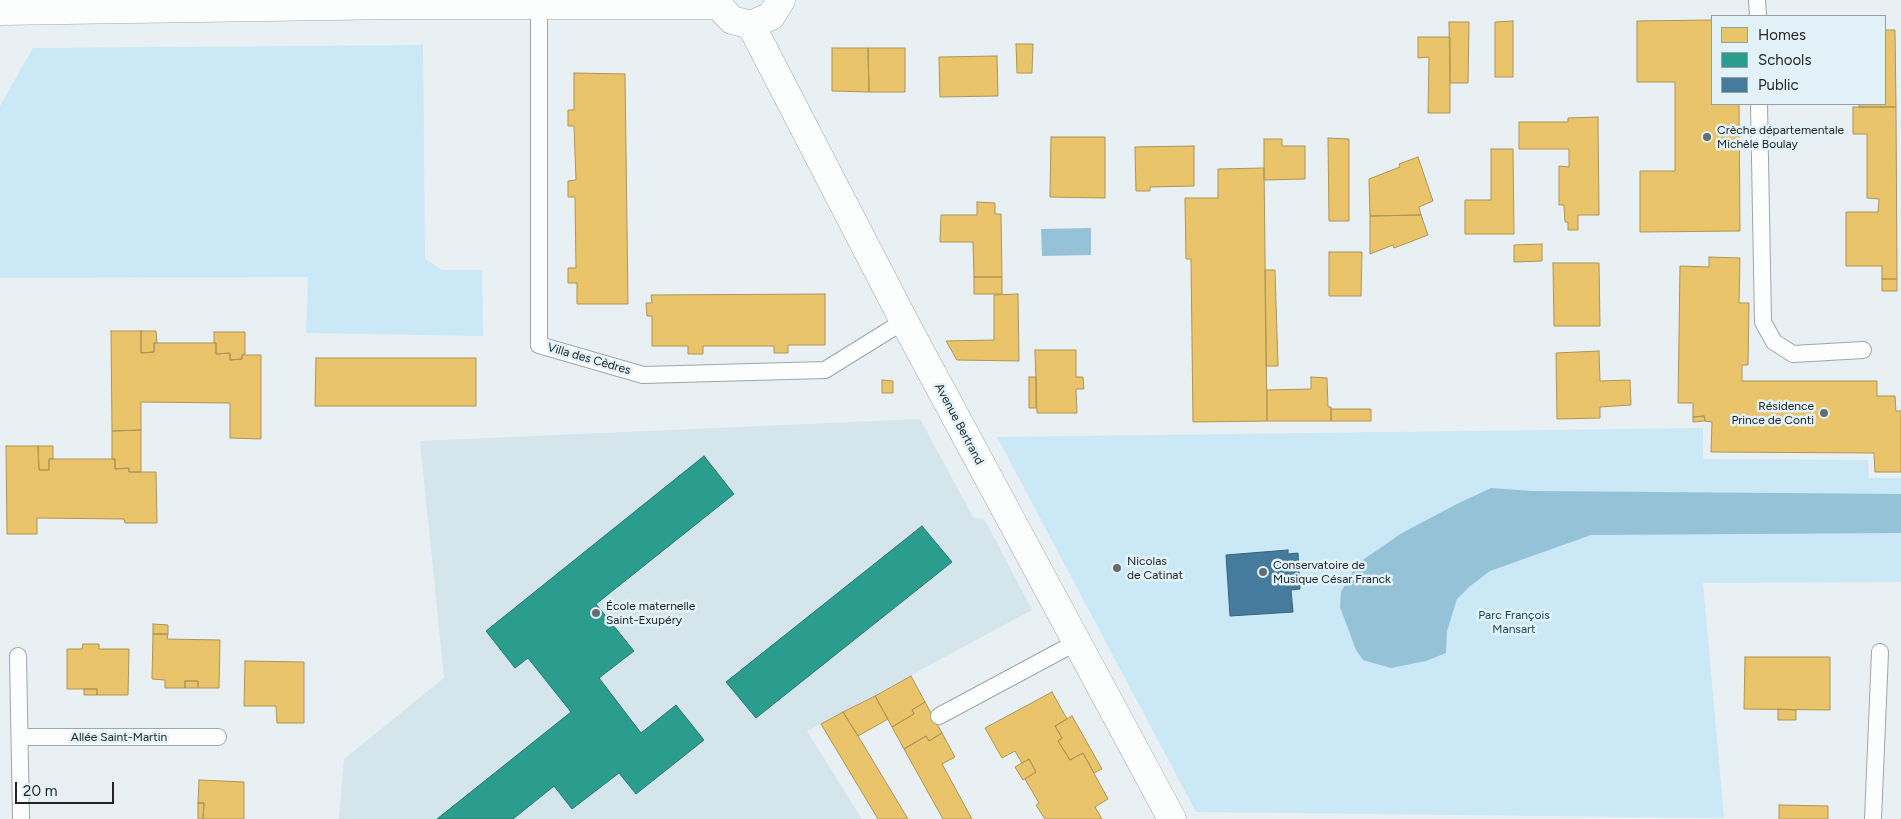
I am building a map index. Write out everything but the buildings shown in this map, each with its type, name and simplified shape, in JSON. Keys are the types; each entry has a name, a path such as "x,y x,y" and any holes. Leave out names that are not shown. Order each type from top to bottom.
{"street":[{"path":"0,12 406,5 717,3 732,20 751,25 771,16 781,0"},
{"name":"Avenue Bertrand","path":"751,25 904,321 1172,819"}],"lane":[{"path":"1757,0 1758,15"},
{"name":"Villa des Cèdres","path":"539,5 539,345 643,375 825,370 904,321"},
{"path":"1759,105 1763,322 1774,342 1793,354 1863,350"},
{"path":"939,716 1078,642"},
{"path":"1873,819 1880,652"},
{"path":"18,656 21,819"},
{"name":"Allée Saint-Martin","path":"20,737 218,737"}],"shaded area":[{"path":"1091,228 1091,255 1042,256 1041,229"},
{"path":"920,419 973,517 985,520 1032,610 807,731 862,819 339,819 344,759 444,678 420,441"},
{"path":"1491,488 1532,491 1901,494 1901,533 1591,535 1490,571 1469,587 1457,599 1447,631 1446,653 1426,661 1391,668 1363,660 1356,650 1340,607 1341,592 1357,564 1402,533"}],"green space":[{"path":"423,45 425,259 442,270 482,270 483,336 306,333 308,277 0,278 0,106 33,48"},
{"name":"Parc François Mansart","path":"1703,428 1703,459 1868,460 1869,478 1901,478 1901,582 1703,583 1724,818 1196,812 997,437"}],"place":[{"name":"Crèche départementale Michèle Boulay","path":"1707,137"},
{"name":"Résidence Prince de Conti","path":"1824,413"},
{"name":"Nicolas de Catinat","path":"1117,568"},
{"name":"Conservatoire de Musique César Franck","path":"1263,572"},
{"name":"École maternelle Saint-Exupéry","path":"596,613"}]}
